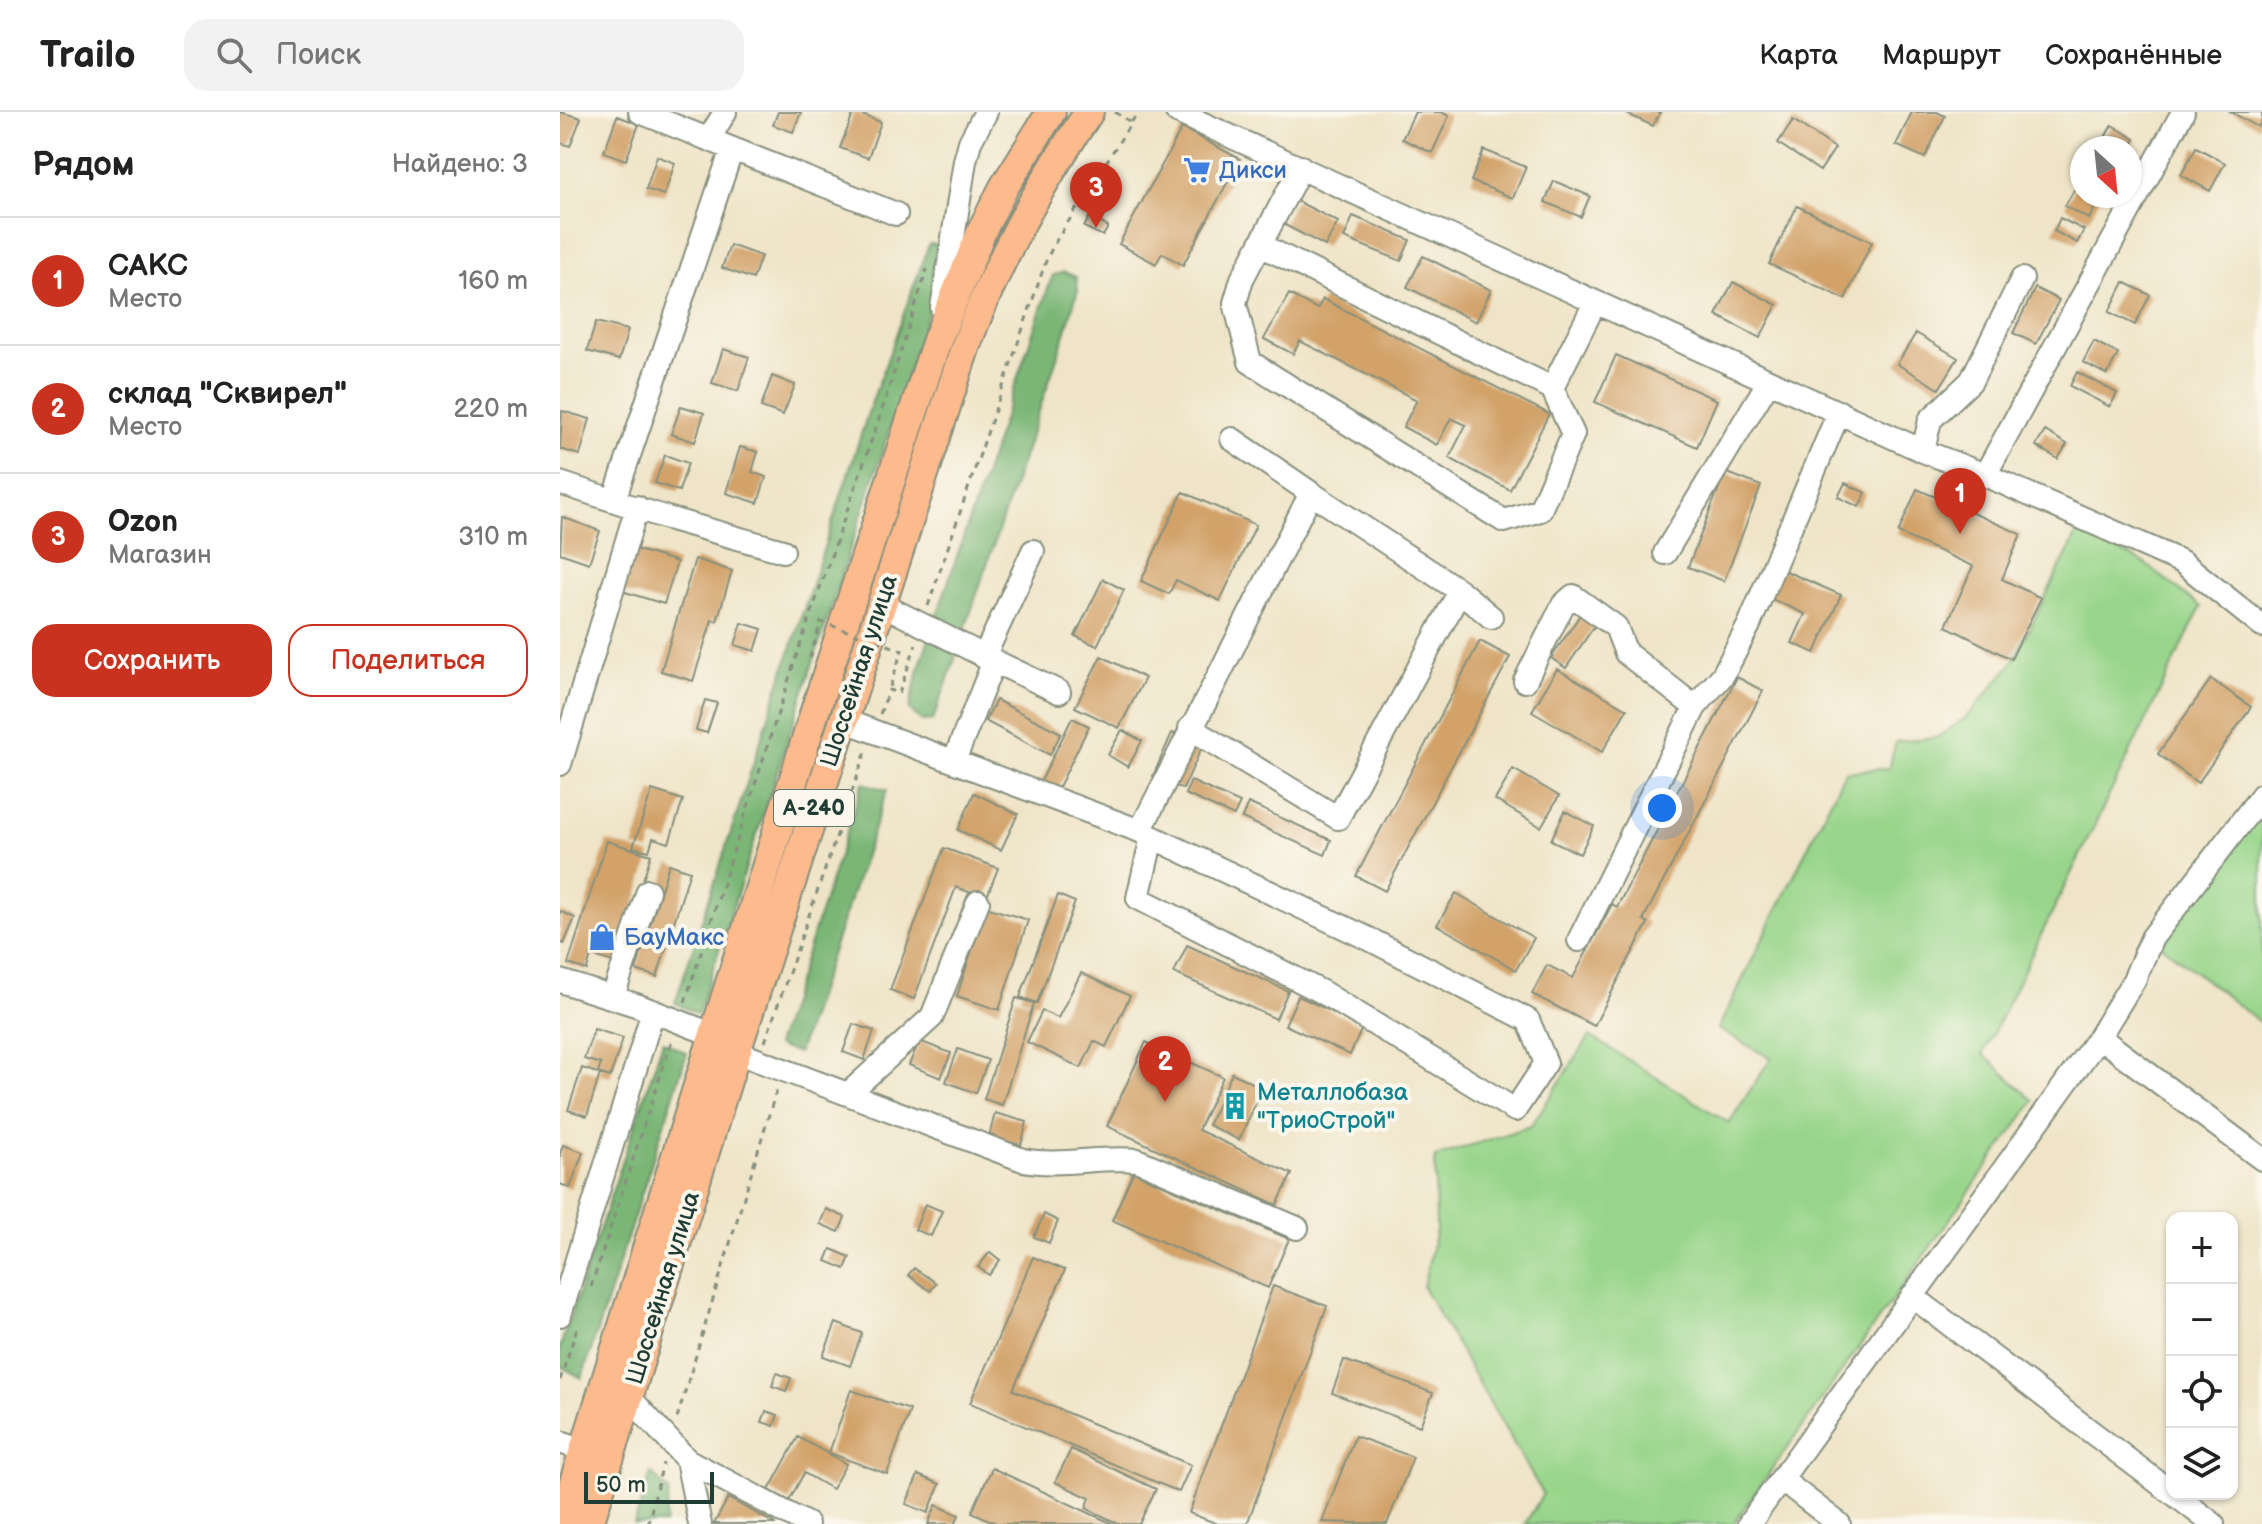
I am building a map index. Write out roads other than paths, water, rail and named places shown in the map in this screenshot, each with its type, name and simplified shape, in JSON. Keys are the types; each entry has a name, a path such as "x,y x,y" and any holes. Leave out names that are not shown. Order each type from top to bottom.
{"main road":[{"name":"Шоссейная улица","path":"589,1524 629,1397 725,1043 937,340 983,228 1004,187 1051,112"},
{"name":"Шоссейная улица","path":"561,1524 572,1446 725,1043 843,720 980,307 1027,209 1089,112"}],"street":[{"path":"640,112 896,214"},
{"path":"709,139 725,112"},
{"path":"937,340 970,142 986,112"},
{"path":"1177,112 1211,118 1301,167 1595,303 1923,451 2182,562 2262,626"},
{"path":"1985,475 2183,112"},
{"path":"614,500 732,149"},
{"path":"1260,245 1552,388 1573,434 1540,510 1504,521 1250,362 1235,303 1242,279 1301,167"},
{"path":"1923,451 1930,420 1971,381 2022,279"},
{"path":"1552,388 1595,303"},
{"path":"1665,553 1769,381"},
{"path":"1579,940 1695,707 1723,675 1749,625 1839,412"},
{"path":"1232,439 1460,591 1491,617"},
{"path":"560,483 783,551"},
{"path":"843,720 1146,834 1369,939 1528,1020 1546,1063 1515,1110 1322,992 1138,898 1146,834 1190,728 1311,493"},
{"path":"560,764 637,507"},
{"path":"954,761 989,659 1033,551"},
{"path":"1190,728 1338,818 1460,591"},
{"path":"1525,681 1563,605 1573,596 1616,627 1626,653 1695,707"},
{"path":"881,604 1059,692"},
{"path":"1749,1524 2099,1037 2134,980 2152,938 2262,795"},
{"path":"613,997 648,891"},
{"path":"849,1093 932,1017 978,902"},
{"path":"560,981 679,1020 772,1064 1023,1160 1045,1164 1118,1158 1137,1160 1297,1228"},
{"path":"570,1318 653,1011"},
{"path":"2099,1037 2262,1159"},
{"path":"1912,1296 2166,1488"},
{"path":"629,1397 687,1460 807,1524"},
{"path":"687,1460 700,1524"},
{"path":"1782,1480 1839,1524"},
{"path":"2182,1500 2213,1524"}],"place":[{"name":"Дикси","path":"1197,170"},
{"name":"Ozon","path":"1096,228"},
{"name":"САКС","path":"1960,534"},
{"name":"БауМакс","path":"602,937"},
{"name":"склад \"Сквирел\"","path":"1165,1102"},
{"name":"Металлобаза \"ТриоСтрой\"","path":"1235,1106"}]}
